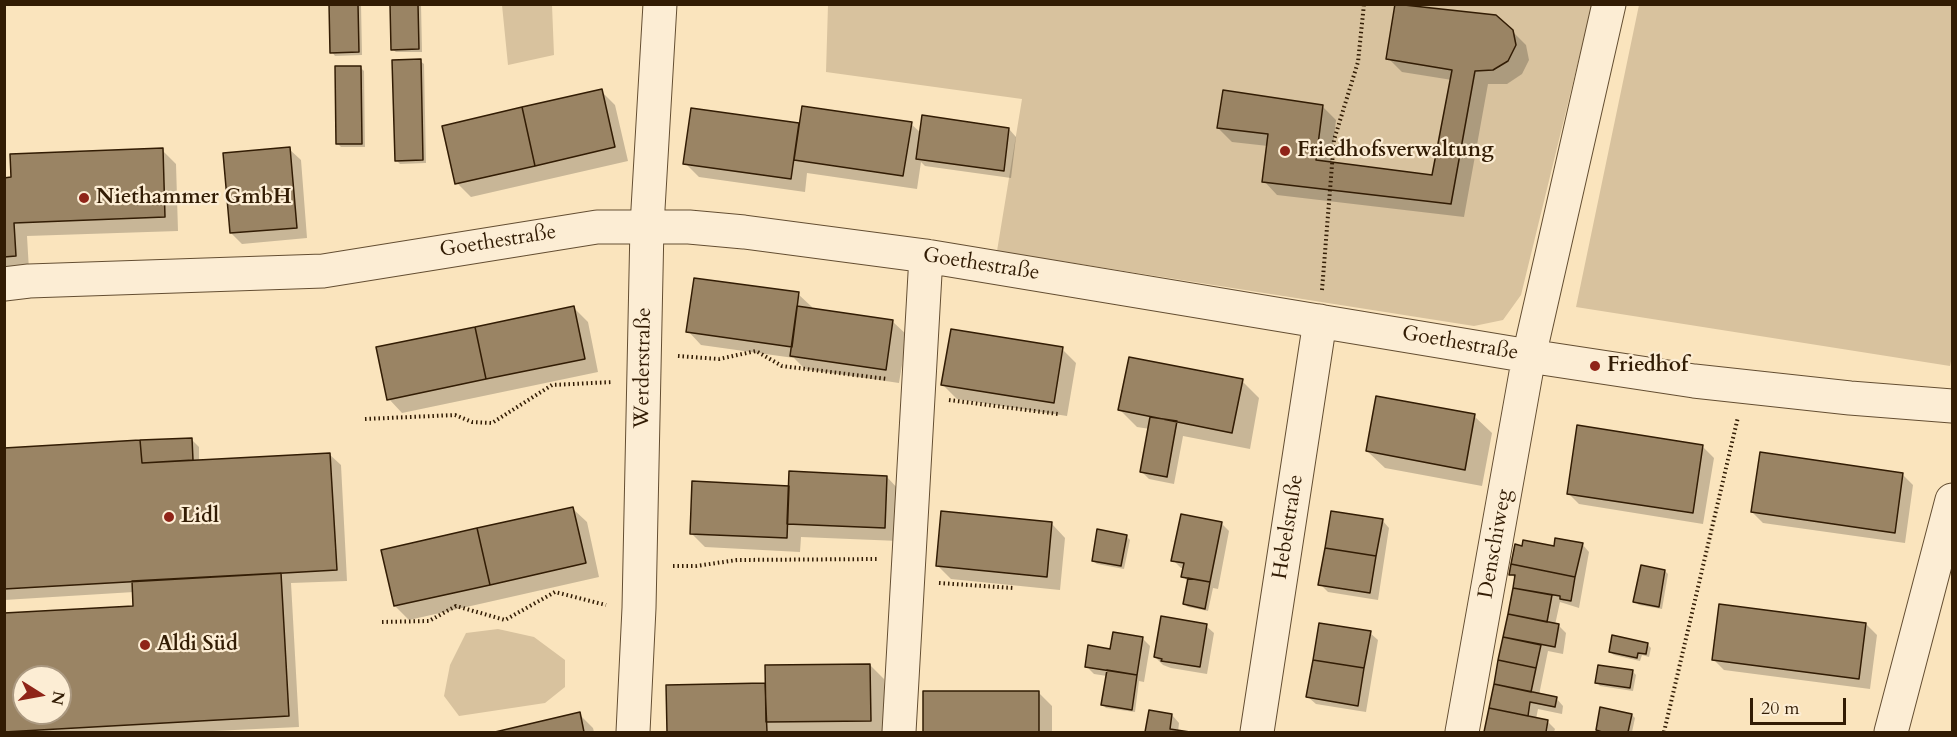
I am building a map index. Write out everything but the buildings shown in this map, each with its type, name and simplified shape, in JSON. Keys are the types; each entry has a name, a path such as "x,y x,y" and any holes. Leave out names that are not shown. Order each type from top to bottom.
{"street":[{"name":"Werderstraße","path":"633,732 640,565 647,226 660,4"},
{"name":"Denschiweg","path":"1462,732 1529,356 1609,4"},
{"name":"Goethestraße","path":"4,284 29,281 323,271 597,227 689,227 926,256 1529,356 1694,381 1850,399 1953,406"},
{"path":"899,732 926,256"},
{"name":"Hebelstraße","path":"1257,732 1320,321"},
{"path":"1891,732 1953,500"}],"path":[{"path":"1320,321 1334,140 1358,62 1364,4"},
{"path":"644,353 720,359 756,351 782,366 1058,414"},
{"path":"364,419 455,415 472,422 492,423 552,385 600,383"},
{"path":"1664,732 1745,387"},
{"path":"640,565 696,566 737,560 908,570 1013,588"},
{"path":"382,622 429,621 456,606 505,620 555,592 610,606"}],"shaded area":[{"path":"502,5 552,5 554,55 508,65"},
{"path":"828,5 1592,5 1521,295 1503,320 1474,326 997,251 1022,99 826,72"},
{"path":"1639,5 1952,5 1952,356 1950,366 1576,307"},
{"path":"498,629 534,637 565,660 565,687 545,703 459,716 444,696 450,665 466,633"}],"place":[{"name":"Friedhofsverwaltung","path":"1285,151"},
{"name":"Niethammer GmbH","path":"84,198"},
{"name":"Friedhof","path":"1595,366"},
{"name":"Lidl","path":"169,517"},
{"name":"Aldi Süd","path":"145,645"}]}
